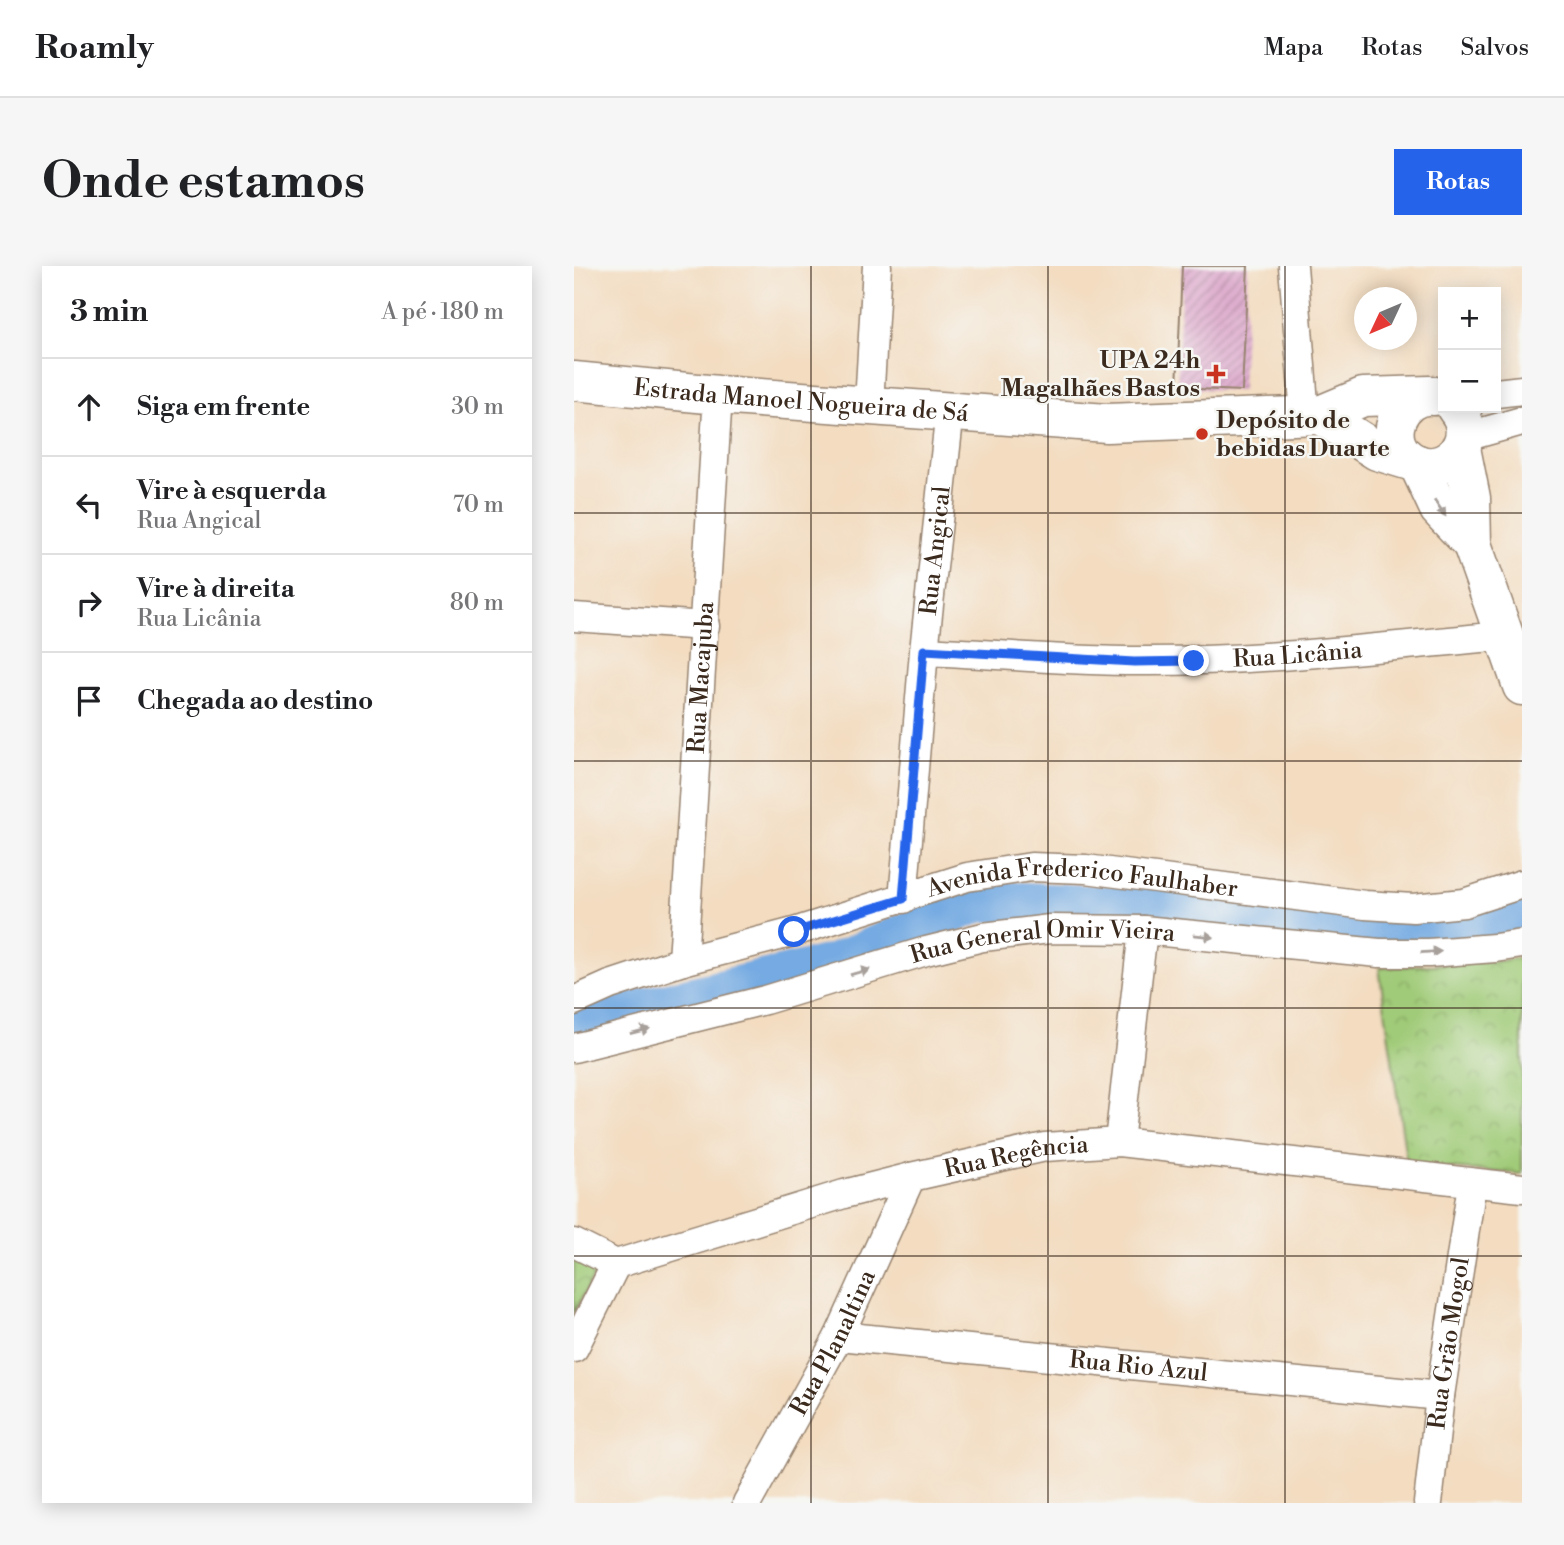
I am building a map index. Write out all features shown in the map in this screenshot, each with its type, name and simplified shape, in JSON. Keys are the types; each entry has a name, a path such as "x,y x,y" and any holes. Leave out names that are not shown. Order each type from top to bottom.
{"main road":[{"name":"Estrada Manoel Nogueira de Sá","path":"574,381 718,395 1107,423 1312,416 1363,397 1438,409"},
{"path":"1438,406 1419,397 1409,402 1396,420 1396,443 1401,453 1414,463 1439,509 1472,544"},
{"path":"1312,416 1377,451 1432,466 1453,458 1448,413"},
{"path":"1449,413 1471,498 1472,544 1522,686"}],"street":[{"path":"869,404 877,266"},
{"path":"1293,266 1312,416"},
{"path":"1501,392 1522,390"},
{"name":"Rua Macajuba","path":"683,961 718,395"},
{"name":"Rua Angical","path":"903,899 924,650 950,410"},
{"path":"1463,413 1522,421"},
{"path":"574,617 705,626"},
{"name":"Rua Licânia","path":"924,650 1134,662 1194,661 1503,636"},
{"name":"Avenida Frederico Faulhaber","path":"574,1001 610,985 683,961 794,932 967,877 1031,867 1086,869 1365,905 1413,908 1464,903 1522,884"},
{"name":"Rua General Omir Vieira","path":"574,1048 765,1000 926,951 983,937 1050,929 1143,930 1379,953 1442,952 1522,944"},
{"path":"1119,1142 1143,930"},
{"name":"Rua Regência","path":"616,1264 844,1194 1045,1147 1119,1142 1522,1188"},
{"name":"Rua Planaltina","path":"747,1503 839,1336 911,1177"},
{"name":"Rua Grão Mogol","path":"1428,1503 1440,1396 1472,1184"},
{"path":"574,1244 616,1264 574,1348"},
{"name":"Rua Rio Azul","path":"839,1336 1440,1396"}],"green space":[{"path":"1522,957 1522,1174 1407,1165 1379,968 1500,961"},
{"path":"574,1255 598,1268 574,1313"}],"building":[{"path":"1182,266 1248,266 1242,391 1177,388"}],"waterway":[{"path":"574,1032 647,1008 835,964 980,901 1168,909 1350,931 1497,930 1522,919"}],"place":[{"name":"UPA 24h Magalhães Bastos","path":"1216,374"},
{"name":"Depósito de bebidas Duarte","path":"1202,434"}],"route":[{"path":"794,932 903,899 924,650 1134,662 1194,661"}]}
